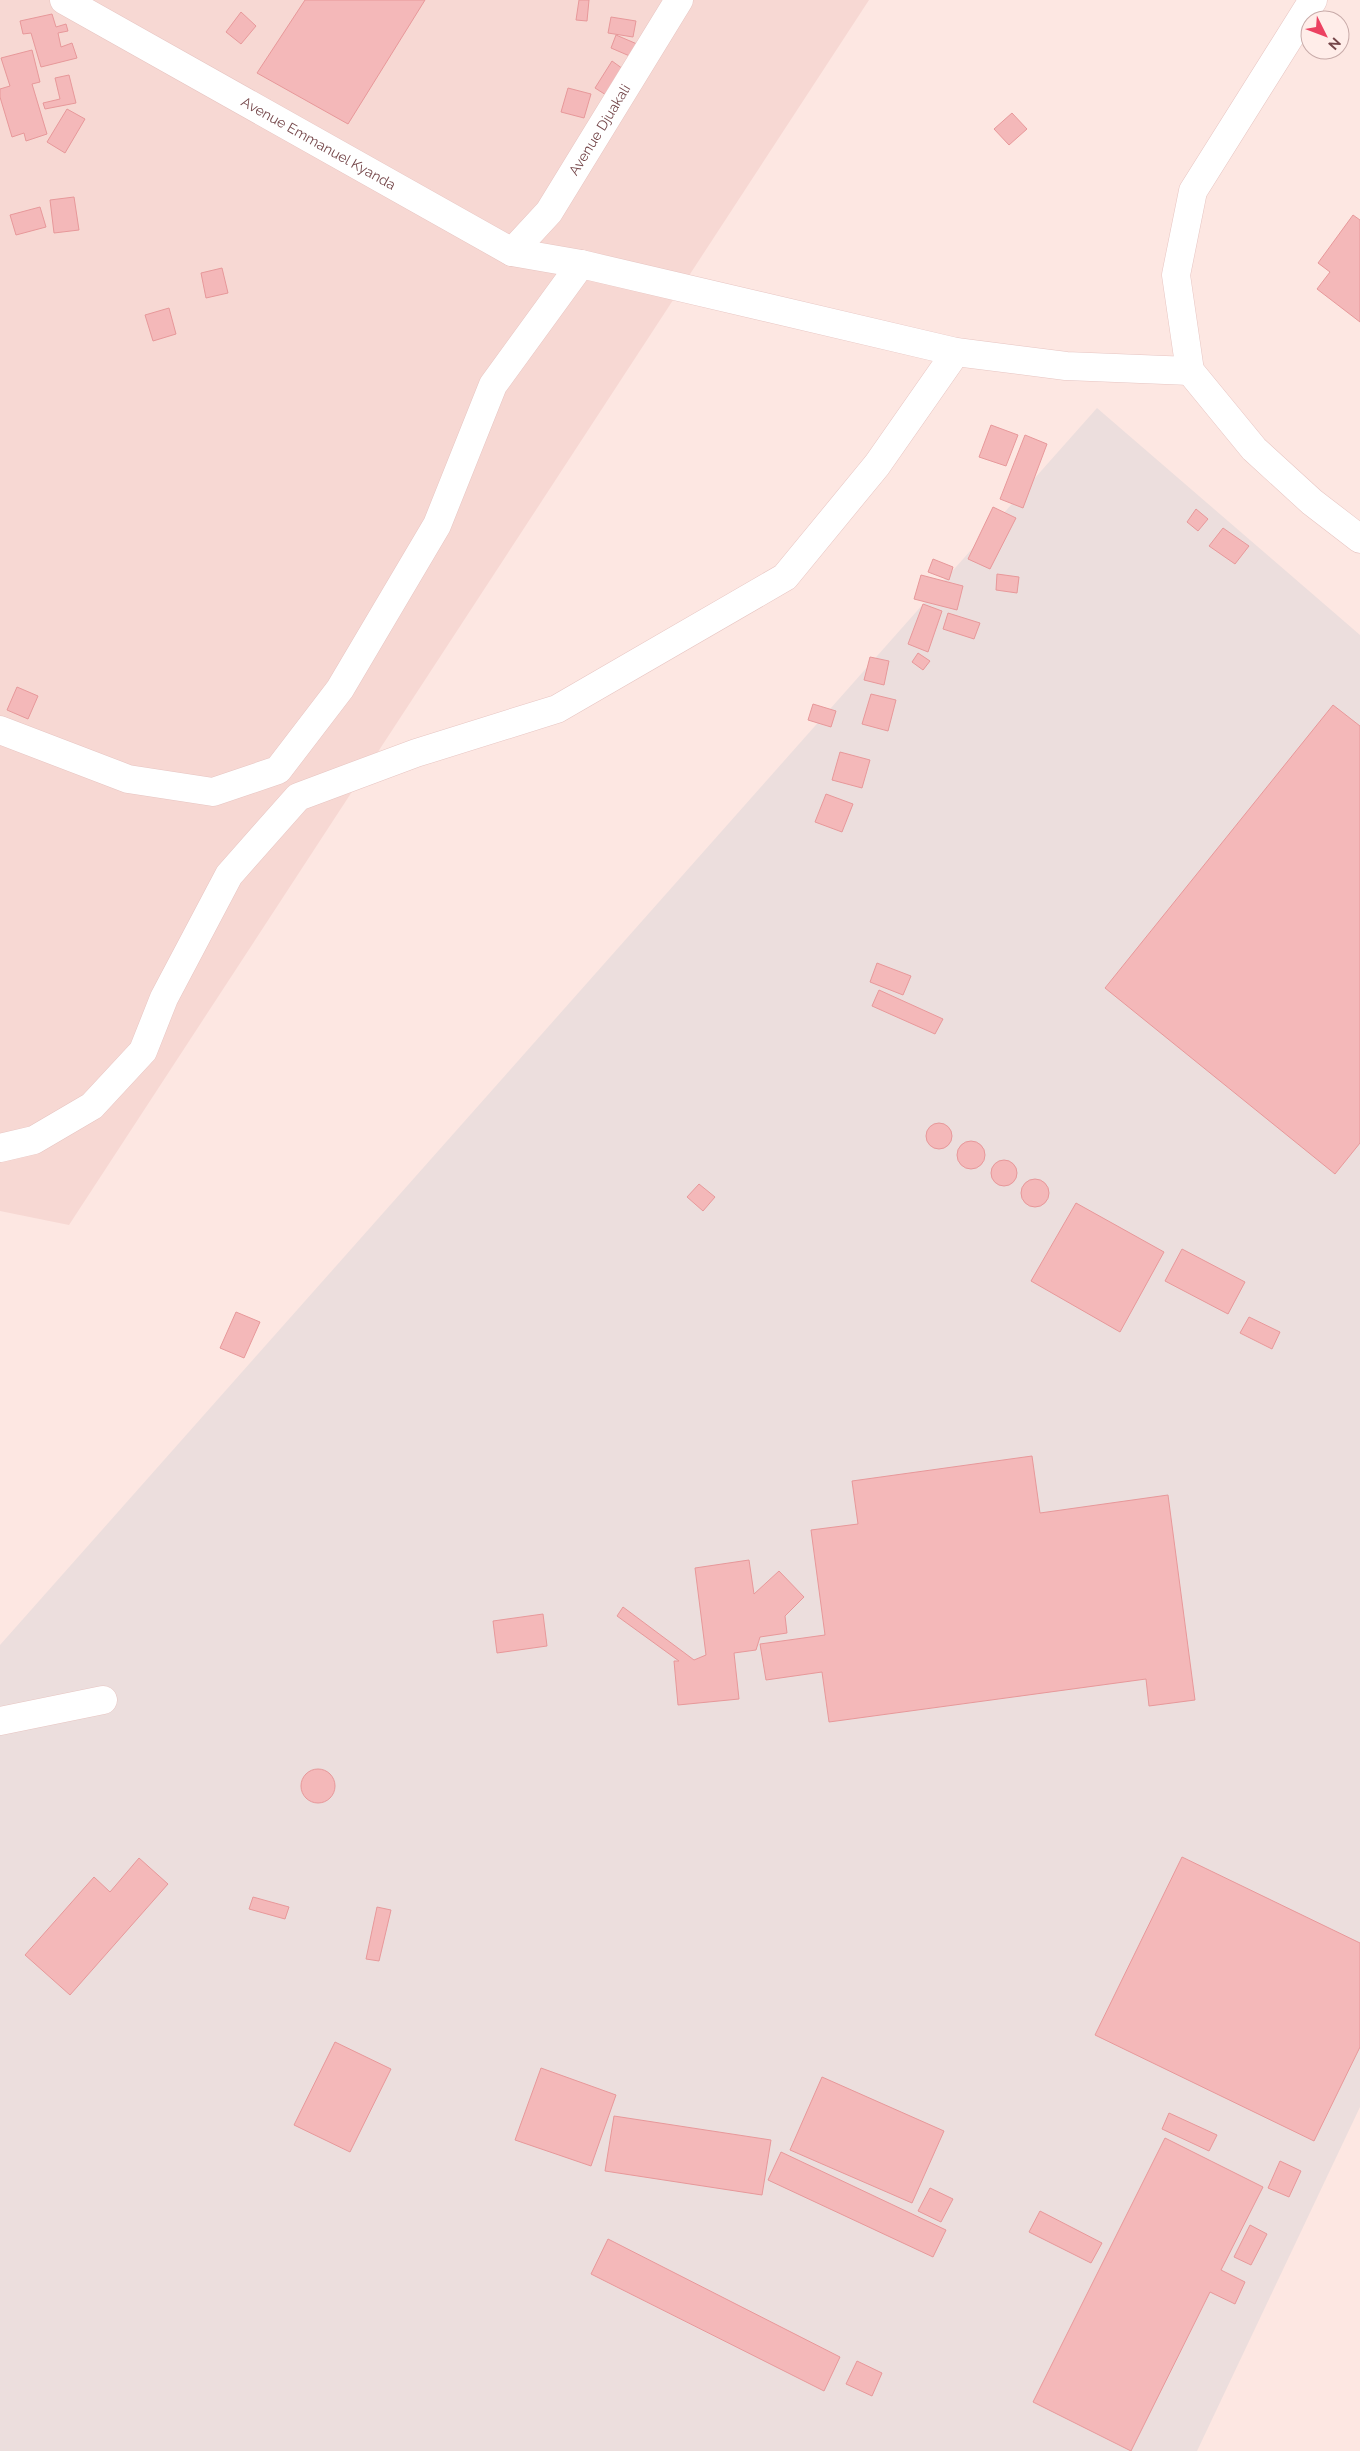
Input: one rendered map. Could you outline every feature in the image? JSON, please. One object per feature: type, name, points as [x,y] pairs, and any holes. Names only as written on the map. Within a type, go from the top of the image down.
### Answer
[{"type":"street","name":"Avenue Emmanuel Kyanda","points":[[64,0],[512,252],[581,264],[956,352],[1066,366],[1190,371]]},
{"type":"street","name":"Avenue Djuakali","points":[[512,252],[549,212],[679,0]]},
{"type":"street","points":[[1313,0],[1194,191],[1176,275],[1190,371],[1254,449],[1312,502],[1360,539]]},
{"type":"street","points":[[0,730],[128,779],[213,792],[278,770],[340,689],[437,525],[493,385],[581,264]]},
{"type":"street","points":[[0,1148],[34,1140],[92,1106],[143,1051],[164,998],[229,875],[298,797],[416,753],[557,709],[785,577],[877,465],[956,352]]},
{"type":"street","points":[[278,770],[298,797]]},
{"type":"street","points":[[0,1721],[103,1700]]},
{"type":"shaded area","points":[[0,0],[869,0],[69,1225],[0,1211]]},
{"type":"shaded area","points":[[1097,408],[1360,635],[1360,2107],[1197,2451],[0,2451],[0,1645]]},
{"type":"building","points":[[305,0],[425,0],[348,124],[257,73]]},
{"type":"building","points":[[579,0],[589,0],[587,21],[576,20]]},
{"type":"building","points":[[241,12],[256,26],[241,44],[226,32]]},
{"type":"building","points":[[52,14],[56,27],[66,24],[68,31],[58,33],[61,47],[72,43],[77,58],[41,67],[31,33],[23,34],[20,21]]},
{"type":"building","points":[[611,17],[636,21],[633,37],[608,33]]},
{"type":"building","points":[[616,35],[644,47],[639,60],[611,48]]},
{"type":"building","points":[[32,50],[40,82],[32,84],[47,134],[26,141],[24,133],[12,137],[0,97],[0,89],[10,86],[1,58]]},
{"type":"building","points":[[612,61],[630,74],[614,100],[595,88]]},
{"type":"building","points":[[69,75],[76,103],[45,109],[43,103],[60,99],[55,78]]},
{"type":"building","points":[[568,88],[591,94],[584,118],[561,112]]},
{"type":"building","points":[[67,109],[85,119],[65,153],[47,142]]},
{"type":"building","points":[[1012,113],[1027,129],[1009,145],[994,129]]},
{"type":"building","points":[[74,197],[79,230],[54,233],[50,200]]},
{"type":"building","points":[[40,207],[46,227],[16,235],[10,215]]},
{"type":"building","points":[[1353,215],[1360,220],[1360,322],[1317,289],[1330,272],[1318,263]]},
{"type":"building","points":[[222,268],[228,293],[206,298],[201,273]]},
{"type":"building","points":[[169,308],[176,334],[153,341],[145,315]]},
{"type":"building","points":[[991,425],[1018,435],[1006,466],[979,457]]},
{"type":"building","points":[[1025,435],[1047,444],[1023,508],[1000,499]]},
{"type":"building","points":[[993,507],[1016,518],[990,569],[968,559]]},
{"type":"building","points":[[1196,509],[1208,519],[1198,531],[1187,522]]},
{"type":"building","points":[[1223,528],[1249,546],[1235,564],[1209,546]]},
{"type":"building","points":[[933,559],[953,567],[949,580],[928,572]]},
{"type":"building","points":[[997,574],[1019,577],[1017,593],[996,590]]},
{"type":"building","points":[[921,575],[963,586],[957,610],[914,599]]},
{"type":"building","points":[[923,604],[942,611],[928,652],[908,644]]},
{"type":"building","points":[[948,613],[980,623],[974,639],[943,629]]},
{"type":"building","points":[[918,653],[930,661],[923,670],[912,662]]},
{"type":"building","points":[[870,657],[889,661],[884,685],[864,680]]},
{"type":"building","points":[[17,687],[38,696],[28,719],[7,710]]},
{"type":"building","points":[[871,694],[896,700],[888,731],[862,724]]},
{"type":"building","points":[[813,704],[836,711],[831,727],[808,720]]},
{"type":"building","points":[[1333,705],[1360,726],[1360,1143],[1335,1174],[1105,988]]},
{"type":"building","points":[[840,752],[870,760],[862,788],[832,780]]},
{"type":"building","points":[[826,794],[853,804],[842,832],[815,822]]},
{"type":"building","points":[[877,963],[911,976],[903,995],[870,982]]},
{"type":"building","points":[[879,990],[943,1019],[935,1034],[872,1006]]},
{"type":"building","points":[[939,1123],[948,1127],[952,1136],[948,1145],[939,1149],[930,1145],[926,1136],[930,1127]]},
{"type":"building","points":[[971,1141],[981,1145],[985,1155],[981,1165],[971,1169],[961,1165],[957,1155],[961,1145]]},
{"type":"building","points":[[1004,1160],[1013,1164],[1017,1173],[1013,1182],[1004,1186],[995,1182],[991,1173],[995,1164]]},
{"type":"building","points":[[1035,1179],[1045,1183],[1049,1193],[1045,1203],[1035,1207],[1025,1203],[1021,1193],[1025,1183]]},
{"type":"building","points":[[699,1184],[715,1197],[703,1211],[687,1197]]},
{"type":"building","points":[[1076,1203],[1164,1252],[1120,1332],[1031,1281]]},
{"type":"building","points":[[1182,1249],[1245,1282],[1228,1314],[1165,1281]]},
{"type":"building","points":[[236,1312],[260,1322],[244,1358],[220,1348]]},
{"type":"building","points":[[1249,1317],[1280,1332],[1272,1349],[1240,1333]]},
{"type":"building","points":[[1032,1456],[1040,1513],[1168,1495],[1195,1700],[1149,1706],[1146,1679],[829,1722],[822,1672],[766,1680],[760,1644],[825,1635],[811,1530],[858,1524],[852,1481]]},
{"type":"building","points":[[749,1560],[754,1594],[779,1571],[804,1597],[785,1616],[787,1633],[760,1637],[756,1650],[734,1653],[739,1699],[678,1705],[674,1661],[679,1661],[617,1616],[623,1607],[694,1660],[706,1655],[695,1568]]},
{"type":"building","points":[[543,1614],[547,1646],[497,1653],[493,1621]]},
{"type":"building","points":[[318,1769],[330,1774],[335,1786],[330,1798],[318,1803],[306,1798],[301,1786],[306,1774]]},
{"type":"building","points":[[1182,1857],[1360,1943],[1360,2047],[1314,2141],[1095,2035]]},
{"type":"building","points":[[139,1858],[168,1884],[70,1995],[25,1955],[94,1877],[110,1892]]},
{"type":"building","points":[[253,1897],[289,1907],[285,1919],[249,1909]]},
{"type":"building","points":[[377,1907],[391,1910],[379,1961],[366,1959]]},
{"type":"building","points":[[335,2042],[391,2069],[350,2152],[294,2125]]},
{"type":"building","points":[[541,2068],[616,2095],[591,2166],[515,2140]]},
{"type":"building","points":[[822,2077],[944,2131],[912,2203],[790,2150]]},
{"type":"building","points":[[1169,2113],[1217,2135],[1209,2151],[1162,2129]]},
{"type":"building","points":[[614,2116],[771,2140],[762,2195],[605,2171]]},
{"type":"building","points":[[1165,2138],[1263,2187],[1221,2270],[1245,2282],[1235,2304],[1210,2292],[1131,2451],[1033,2402]]},
{"type":"building","points":[[781,2152],[946,2230],[933,2257],[768,2180]]},
{"type":"building","points":[[1280,2161],[1301,2171],[1289,2197],[1268,2188]]},
{"type":"building","points":[[930,2188],[953,2199],[941,2222],[918,2211]]},
{"type":"building","points":[[1040,2211],[1102,2243],[1091,2263],[1029,2232]]},
{"type":"building","points":[[1250,2225],[1267,2234],[1251,2265],[1234,2257]]},
{"type":"building","points":[[608,2239],[840,2357],[824,2391],[591,2274]]},
{"type":"building","points":[[857,2361],[882,2373],[872,2396],[846,2384]]}]
